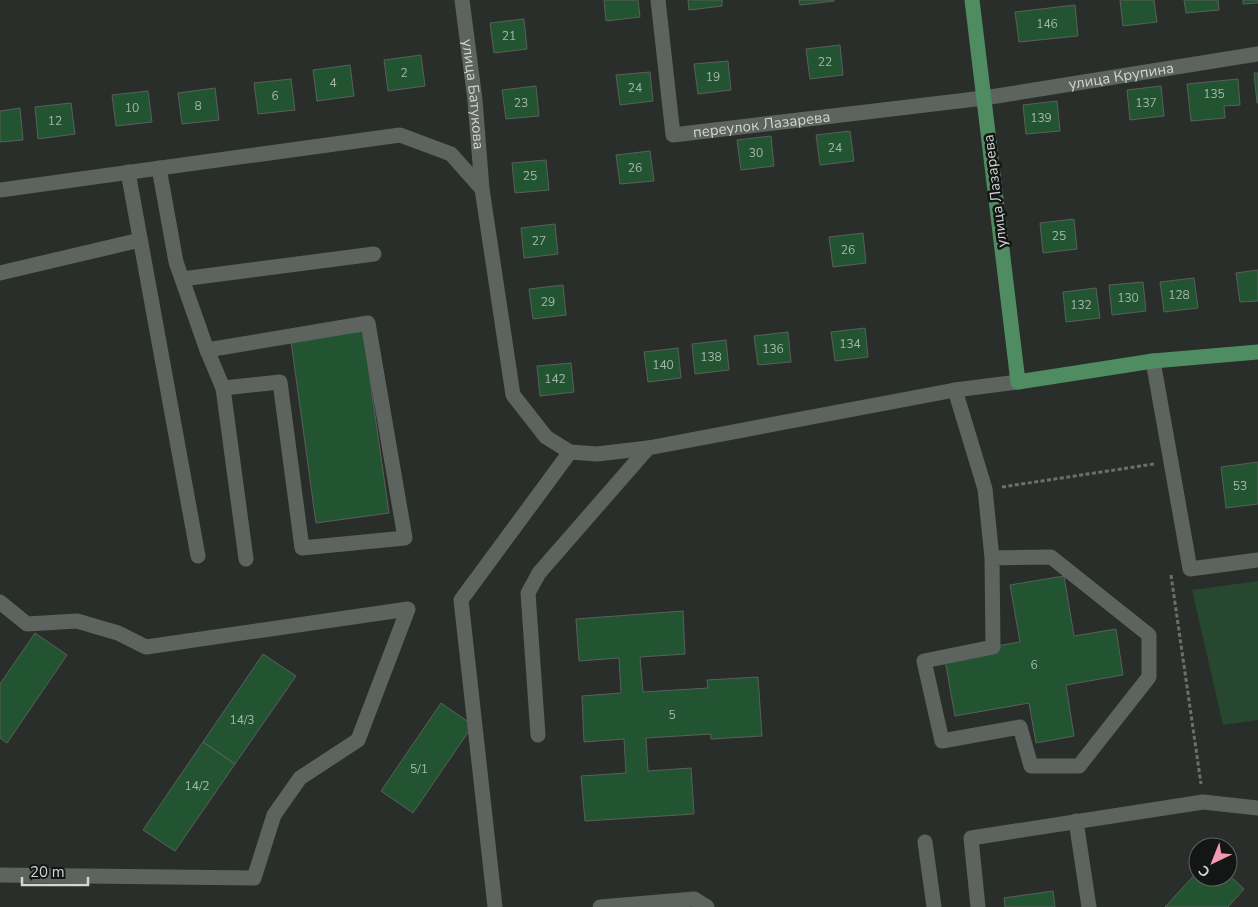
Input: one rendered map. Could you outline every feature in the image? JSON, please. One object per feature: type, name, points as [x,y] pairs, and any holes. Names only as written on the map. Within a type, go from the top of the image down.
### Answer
[{"type":"main road","name":"улица Лазарева","points":[[972,0],[1018,382]]},
{"type":"main road","points":[[1018,382],[1153,361],[1258,352]]},
{"type":"street","name":"улица Батукова","points":[[462,0],[475,100],[482,189],[513,395],[546,437],[570,452]]},
{"type":"street","name":"переулок Лазарева","points":[[658,0],[673,135],[984,98]]},
{"type":"street","name":"улица Крупина","points":[[984,98],[1258,54]]},
{"type":"street","points":[[0,190],[400,135],[451,154],[482,189]]},
{"type":"street","points":[[160,168],[176,262],[207,350],[223,388],[246,559]]},
{"type":"street","points":[[128,172],[198,556]]},
{"type":"street","points":[[0,273],[140,240]]},
{"type":"street","points":[[182,279],[374,254]]},
{"type":"street","points":[[207,350],[368,323],[405,538],[302,548],[280,382],[223,388]]},
{"type":"street","points":[[1153,361],[1190,569],[1258,560]]},
{"type":"street","points":[[495,907],[461,600],[570,452],[597,454],[648,448],[955,390],[1018,382]]},
{"type":"street","points":[[955,390],[985,489],[992,558],[994,646],[924,661],[942,741],[1020,727],[1031,766],[1078,766],[1149,677],[1149,635],[1051,557],[992,558]]},
{"type":"street","points":[[538,735],[528,593],[540,573],[648,448]]},
{"type":"street","points":[[0,602],[27,624],[77,621],[118,632],[146,647],[408,609],[358,740],[300,778],[274,816],[254,878],[0,874]]},
{"type":"street","points":[[978,907],[971,838],[1203,802],[1258,808]]},
{"type":"street","points":[[1076,821],[1089,907]]},
{"type":"street","points":[[925,842],[934,907]]},
{"type":"street","points":[[600,907],[694,898],[707,907]]},
{"type":"path","points":[[985,489],[1156,464],[1157,472]]},
{"type":"path","points":[[1170,571],[1203,802]]},
{"type":"green space","points":[[1258,581],[1258,720],[1223,725],[1192,590]]},
{"type":"building","points":[[604,0],[638,0],[640,17],[606,21]]},
{"type":"building","points":[[688,0],[722,0],[722,6],[689,10]]},
{"type":"building","points":[[799,0],[834,0],[834,1],[800,5]]},
{"type":"building","points":[[1120,0],[1154,0],[1157,22],[1123,26]]},
{"type":"building","points":[[1184,0],[1218,0],[1219,10],[1186,13]]},
{"type":"building","points":[[1243,0],[1258,0],[1258,3],[1243,4]]},
{"type":"building","points":[[1075,5],[1078,36],[1019,42],[1015,12]]},
{"type":"building","points":[[524,19],[527,49],[494,53],[490,23]]},
{"type":"building","points":[[840,45],[843,75],[810,79],[806,49]]},
{"type":"building","points":[[421,55],[425,86],[388,91],[384,60]]},
{"type":"building","points":[[728,61],[731,90],[698,94],[694,64]]},
{"type":"building","points":[[350,65],[354,96],[317,101],[313,70]]},
{"type":"building","points":[[650,72],[653,101],[620,105],[616,75]]},
{"type":"building","points":[[1254,73],[1258,73],[1258,103],[1257,103]]},
{"type":"building","points":[[291,79],[295,110],[258,114],[254,83]]},
{"type":"building","points":[[1238,79],[1240,105],[1224,106],[1225,118],[1191,121],[1187,84]]},
{"type":"building","points":[[536,86],[539,116],[506,119],[502,90]]},
{"type":"building","points":[[1161,86],[1164,116],[1130,120],[1127,90]]},
{"type":"building","points":[[215,88],[219,120],[182,124],[178,93]]},
{"type":"building","points":[[148,91],[152,122],[116,126],[112,95]]},
{"type":"building","points":[[1057,101],[1060,131],[1026,134],[1023,105]]},
{"type":"building","points":[[71,103],[75,134],[38,139],[35,107]]},
{"type":"building","points":[[20,108],[23,140],[0,142],[0,111]]},
{"type":"building","points":[[850,131],[854,161],[820,165],[816,135]]},
{"type":"building","points":[[771,136],[774,166],[741,170],[737,140]]},
{"type":"building","points":[[650,151],[654,181],[620,184],[616,155]]},
{"type":"building","points":[[546,160],[549,190],[515,193],[512,163]]},
{"type":"building","points":[[1074,219],[1077,249],[1043,253],[1040,223]]},
{"type":"building","points":[[555,224],[558,254],[524,258],[521,228]]},
{"type":"building","points":[[863,233],[866,263],[833,267],[829,237]]},
{"type":"building","points":[[1258,270],[1258,301],[1240,302],[1236,273]]},
{"type":"building","points":[[1194,278],[1198,308],[1164,312],[1160,282]]},
{"type":"building","points":[[1143,282],[1146,311],[1112,315],[1109,285]]},
{"type":"building","points":[[563,285],[566,315],[533,319],[529,289]]},
{"type":"building","points":[[1096,288],[1100,318],[1066,322],[1063,292]]},
{"type":"building","points":[[865,328],[868,357],[835,361],[831,332]]},
{"type":"building","points":[[363,331],[389,513],[316,523],[291,341]]},
{"type":"building","points":[[788,332],[791,362],[758,365],[754,336]]},
{"type":"building","points":[[726,340],[729,370],[695,374],[692,344]]},
{"type":"building","points":[[678,348],[681,378],[648,382],[644,352]]},
{"type":"building","points":[[571,363],[574,392],[540,396],[537,366]]},
{"type":"building","points":[[1258,462],[1258,504],[1226,508],[1221,467]]},
{"type":"building","points":[[1064,576],[1074,636],[1116,629],[1123,675],[1066,685],[1074,736],[1036,743],[1029,703],[955,716],[944,655],[1020,642],[1010,585]]},
{"type":"building","points":[[683,611],[685,654],[640,657],[643,692],[708,688],[707,680],[758,677],[762,736],[711,739],[711,734],[646,738],[648,771],[691,768],[694,814],[585,821],[581,776],[626,773],[624,739],[584,742],[582,696],[621,693],[619,658],[579,661],[576,619]]},
{"type":"building","points":[[35,633],[67,655],[7,743],[0,738],[0,684]]},
{"type":"building","points":[[263,654],[296,676],[235,764],[203,742]]},
{"type":"building","points":[[441,703],[473,725],[413,813],[381,791]]},
{"type":"building","points":[[203,742],[235,764],[175,851],[143,830]]},
{"type":"building","points":[[1188,882],[1188,887],[1238,887],[1238,883],[1244,889],[1228,907],[1165,907]]},
{"type":"building","points":[[1053,891],[1055,907],[1005,907],[1004,898]]}]
